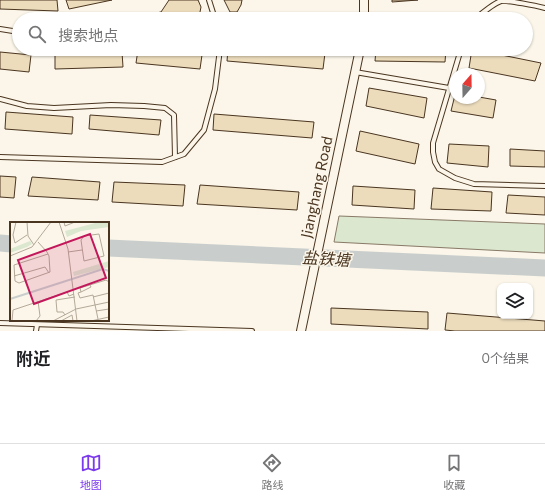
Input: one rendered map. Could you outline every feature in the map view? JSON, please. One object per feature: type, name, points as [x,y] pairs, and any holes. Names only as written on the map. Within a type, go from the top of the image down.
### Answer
[{"type":"street","points":[[364,0],[364,12]]},
{"type":"street","name":"Jianghang Road","points":[[301,331],[359,56]]},
{"type":"lane","points":[[209,0],[213,12]]},
{"type":"lane","points":[[483,12],[501,0],[545,8]]},
{"type":"lane","points":[[0,30],[12,31]]},
{"type":"lane","points":[[0,157],[162,162],[184,154],[204,130],[215,89],[219,56]]},
{"type":"lane","points":[[455,68],[459,56]]},
{"type":"lane","points":[[356,72],[449,88],[433,143],[435,162],[439,169],[455,178],[474,184],[545,186]]},
{"type":"lane","points":[[0,99],[27,106],[54,108],[111,104],[164,108],[174,115],[175,157]]},
{"type":"lane","points":[[0,323],[252,331]]},
{"type":"lane","points":[[36,331],[38,325]]},
{"type":"green space","points":[[339,216],[545,224],[545,253],[334,242]]},
{"type":"building","points":[[0,0],[57,0],[58,11],[0,9]]},
{"type":"building","points":[[66,0],[112,0],[69,9]]},
{"type":"building","points":[[169,0],[198,0],[201,7],[200,12],[161,12]]},
{"type":"building","points":[[224,0],[242,0],[237,12],[230,12]]},
{"type":"building","points":[[392,0],[418,0],[392,2]]},
{"type":"building","points":[[0,52],[12,53],[12,56],[31,56],[29,72],[0,69]]},
{"type":"building","points":[[55,56],[122,56],[123,67],[55,69]]},
{"type":"building","points":[[137,56],[202,56],[200,69],[136,63]]},
{"type":"building","points":[[227,56],[325,56],[323,69],[227,61]]},
{"type":"building","points":[[375,56],[445,56],[445,62],[375,61]]},
{"type":"building","points":[[471,56],[506,56],[541,63],[535,81],[485,71],[485,68],[469,68]]},
{"type":"building","points":[[369,88],[427,98],[424,118],[366,106]]},
{"type":"building","points":[[485,98],[496,100],[493,118],[451,111],[453,104],[485,104]]},
{"type":"building","points":[[6,112],[73,117],[72,134],[5,129]]},
{"type":"building","points":[[214,114],[314,122],[312,138],[213,130]]},
{"type":"building","points":[[90,115],[161,120],[159,135],[89,129]]},
{"type":"building","points":[[360,131],[419,144],[415,164],[356,151]]},
{"type":"building","points":[[449,144],[489,146],[488,167],[447,163]]},
{"type":"building","points":[[510,149],[545,151],[545,167],[510,166]]},
{"type":"building","points":[[0,176],[16,177],[14,198],[0,197]]},
{"type":"building","points":[[32,177],[100,182],[98,200],[28,196]]},
{"type":"building","points":[[114,182],[185,185],[183,206],[112,202]]},
{"type":"building","points":[[200,185],[299,192],[297,210],[197,204]]},
{"type":"building","points":[[353,186],[415,190],[414,209],[352,205]]},
{"type":"building","points":[[433,188],[492,192],[491,211],[431,209]]},
{"type":"building","points":[[508,195],[545,197],[545,215],[506,213]]},
{"type":"building","points":[[331,308],[428,312],[428,329],[331,324]]},
{"type":"building","points":[[447,313],[497,317],[497,319],[545,321],[545,331],[445,330]]},
{"type":"waterway","name":"盐铁塘","points":[[0,243],[10,244]]},
{"type":"waterway","name":"盐铁塘","points":[[109,248],[545,268]]}]
